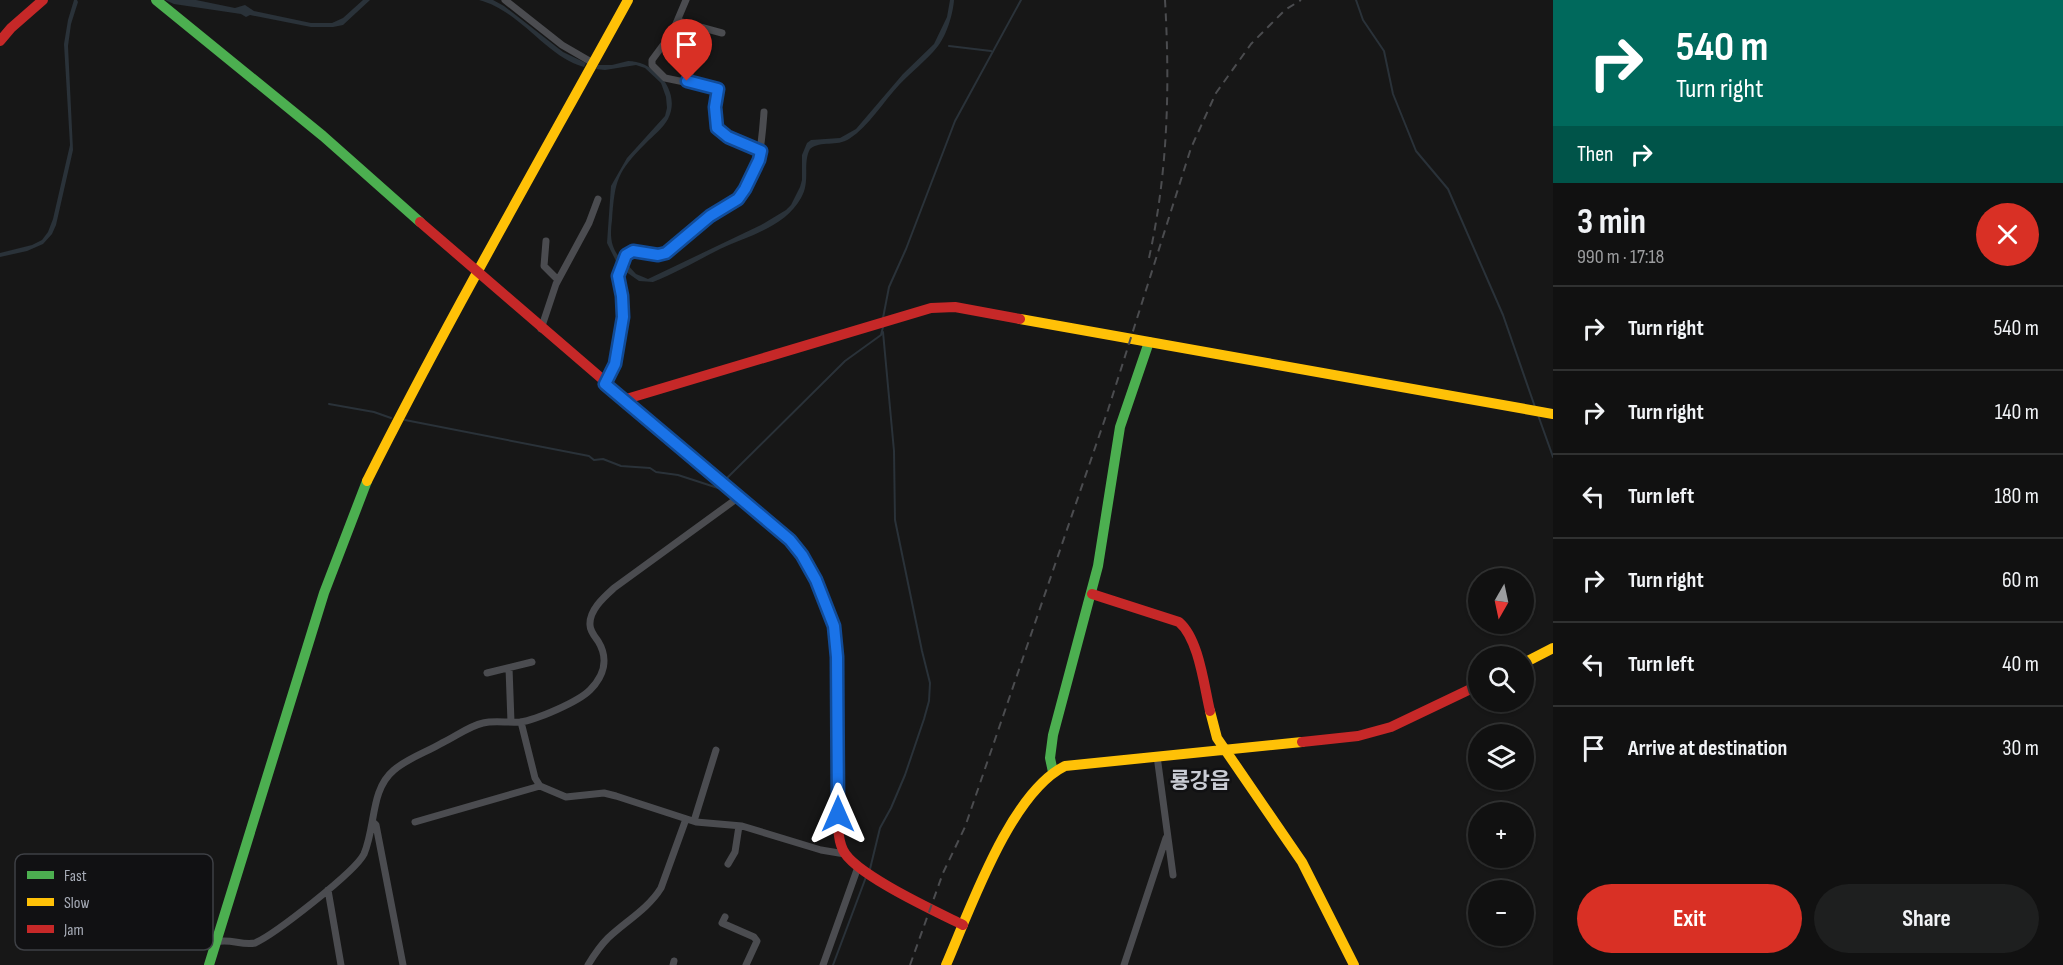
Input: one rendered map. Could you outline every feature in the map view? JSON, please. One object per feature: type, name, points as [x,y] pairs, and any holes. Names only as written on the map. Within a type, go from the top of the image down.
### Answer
[{"type":"main road","points":[[0,41],[11,28],[43,0]]},
{"type":"main road","points":[[156,0],[323,136],[541,329],[790,540],[802,555],[816,580],[834,626],[837,657],[839,835],[842,849],[865,871],[902,894],[963,925]]},
{"type":"main road","points":[[209,965],[333,564],[369,478],[477,273],[628,0]]},
{"type":"main road","points":[[623,399],[931,308],[955,308],[1553,414]]},
{"type":"main road","points":[[1053,772],[1050,758],[1053,735],[1092,594],[1104,534],[1120,427],[1149,342]]},
{"type":"main road","points":[[1092,594],[1179,622],[1185,627],[1191,638],[1217,738],[1302,862],[1354,965]]},
{"type":"main road","points":[[1534,658],[1553,648]]},
{"type":"main road","points":[[946,965],[993,855],[1009,827],[1043,781],[1053,772],[1065,766],[1358,736],[1379,731],[1468,690]]},
{"type":"street","points":[[505,0],[591,67]]},
{"type":"street","points":[[686,0],[678,21],[651,62],[665,78],[718,89],[715,117],[720,132],[761,151]]},
{"type":"street","points":[[678,21],[722,33]]},
{"type":"street","points":[[687,81],[695,61],[701,28]]},
{"type":"street","points":[[605,384],[615,364],[623,317],[618,276],[623,260],[633,251],[658,255],[666,253],[704,220],[738,199],[759,160],[764,112]]},
{"type":"street","points":[[541,329],[558,280],[589,223],[598,199]]},
{"type":"street","points":[[546,240],[544,266],[558,280]]},
{"type":"street","points":[[216,942],[228,940],[246,944],[255,943],[328,890],[360,859],[374,823],[376,800],[380,789],[396,768],[480,724],[521,722],[544,715],[577,699],[591,689],[605,659],[604,652],[590,629],[595,609],[614,588],[739,497]]},
{"type":"street","points":[[487,673],[532,662]]},
{"type":"street","points":[[509,668],[510,722]]},
{"type":"street","points":[[521,722],[535,778],[540,786],[566,797],[604,793],[690,820],[740,826],[821,850],[845,854]]},
{"type":"street","points":[[588,965],[598,948],[655,897],[661,888],[716,750]]},
{"type":"street","points":[[1156,756],[1173,875]]},
{"type":"street","points":[[415,822],[540,786]]},
{"type":"street","points":[[374,823],[388,880],[403,965]]},
{"type":"street","points":[[728,864],[735,852],[740,826]]},
{"type":"street","points":[[1124,965],[1166,838]]},
{"type":"street","points":[[823,965],[865,871]]},
{"type":"street","points":[[328,890],[333,906],[341,965]]},
{"type":"street","points":[[725,917],[722,923],[758,941],[746,965]]},
{"type":"shaded area","points":[[74,0],[78,2],[71,24],[68,46],[73,150],[56,225],[43,244],[27,251],[0,257],[0,253],[32,245],[42,240],[53,219],[70,145],[64,44]]},
{"type":"shaded area","points":[[165,0],[196,0],[235,8],[245,5],[254,11],[311,23],[332,23],[343,18],[363,0],[370,0],[343,25],[311,27],[174,4]]},
{"type":"shaded area","points":[[479,0],[493,0],[504,6],[563,52],[586,63],[584,67],[557,54],[508,14]]},
{"type":"shaded area","points":[[950,0],[954,0],[952,12],[941,42],[899,85],[869,121],[849,139],[839,143],[814,146],[810,149],[804,192],[786,216],[765,230],[653,282],[639,281],[622,269],[625,262],[636,274],[648,279],[761,225],[786,210],[800,187],[802,155],[807,143],[811,140],[840,138],[856,129],[903,74],[934,44],[947,17]]},
{"type":"shaded area","points":[[628,61],[638,62],[656,72],[669,89],[671,109],[664,125],[636,153],[619,177],[614,195],[611,231],[613,245],[621,259],[618,265],[607,243],[611,186],[627,158],[665,116],[667,108],[661,83],[645,68],[636,65],[605,70],[596,69],[598,65],[612,65]]},
{"type":"waterway","points":[[883,318],[889,287],[955,121],[1021,0]]},
{"type":"waterway","points":[[1356,0],[1363,20],[1384,51],[1393,94],[1416,151],[1448,189],[1503,315],[1535,407]]},
{"type":"waterway","points":[[949,46],[991,51]]},
{"type":"waterway","points":[[725,480],[845,361],[881,335],[883,327]]},
{"type":"waterway","points":[[870,869],[880,828],[905,775],[924,719],[929,701],[930,683],[895,520],[894,451],[883,332]]},
{"type":"waterway","points":[[329,404],[374,412],[391,418]]},
{"type":"waterway","points":[[1538,415],[1553,457]]},
{"type":"waterway","points":[[405,420],[589,456],[594,460],[603,459],[621,466],[650,468],[656,472],[678,475],[718,488],[721,485]]},
{"type":"waterway","points":[[833,965],[866,877]]},
{"type":"railway","points":[[1149,258],[1164,162],[1167,97],[1165,0]]},
{"type":"railway","points":[[910,965],[943,873],[965,827],[1108,410],[1191,148],[1216,93],[1251,44],[1285,10],[1301,0]]},
{"type":"traffic: fast","points":[[156,0],[323,136],[420,222]]},
{"type":"traffic: fast","points":[[1053,772],[1050,758],[1053,735],[1098,566],[1120,427],[1149,342]]},
{"type":"traffic: fast","points":[[209,965],[324,593],[367,481]]},
{"type":"traffic: slow","points":[[367,481],[462,299],[628,0]]},
{"type":"traffic: slow","points":[[1020,319],[1553,414]]},
{"type":"traffic: slow","points":[[651,421],[790,540],[816,580],[834,626],[837,657],[839,791]]},
{"type":"traffic: slow","points":[[1534,658],[1553,648]]},
{"type":"traffic: slow","points":[[1210,711],[1217,738],[1302,862],[1354,965]]},
{"type":"traffic: slow","points":[[946,965],[980,885],[1010,826],[1045,780],[1065,766],[1302,742]]},
{"type":"traffic: jam","points":[[0,41],[11,28],[43,0]]},
{"type":"traffic: jam","points":[[420,222],[651,421]]},
{"type":"traffic: jam","points":[[623,400],[931,308],[955,307],[1020,319]]},
{"type":"traffic: jam","points":[[1092,594],[1179,622],[1186,630],[1196,651],[1210,711]]},
{"type":"traffic: jam","points":[[1302,742],[1358,736],[1391,727],[1468,690]]},
{"type":"traffic: jam","points":[[839,791],[839,836],[843,850],[850,860],[897,892],[963,925]]},
{"type":"district","name":"룡강읍","points":[[1200,780]]},
{"type":"route","points":[[687,81],[718,89],[715,107],[717,128],[728,137],[761,151],[759,160],[741,195],[699,224],[670,251],[662,255],[633,251],[626,255],[618,276],[623,317],[615,364],[605,384],[790,540],[802,555],[816,580],[834,626],[837,657],[838,814]]}]
